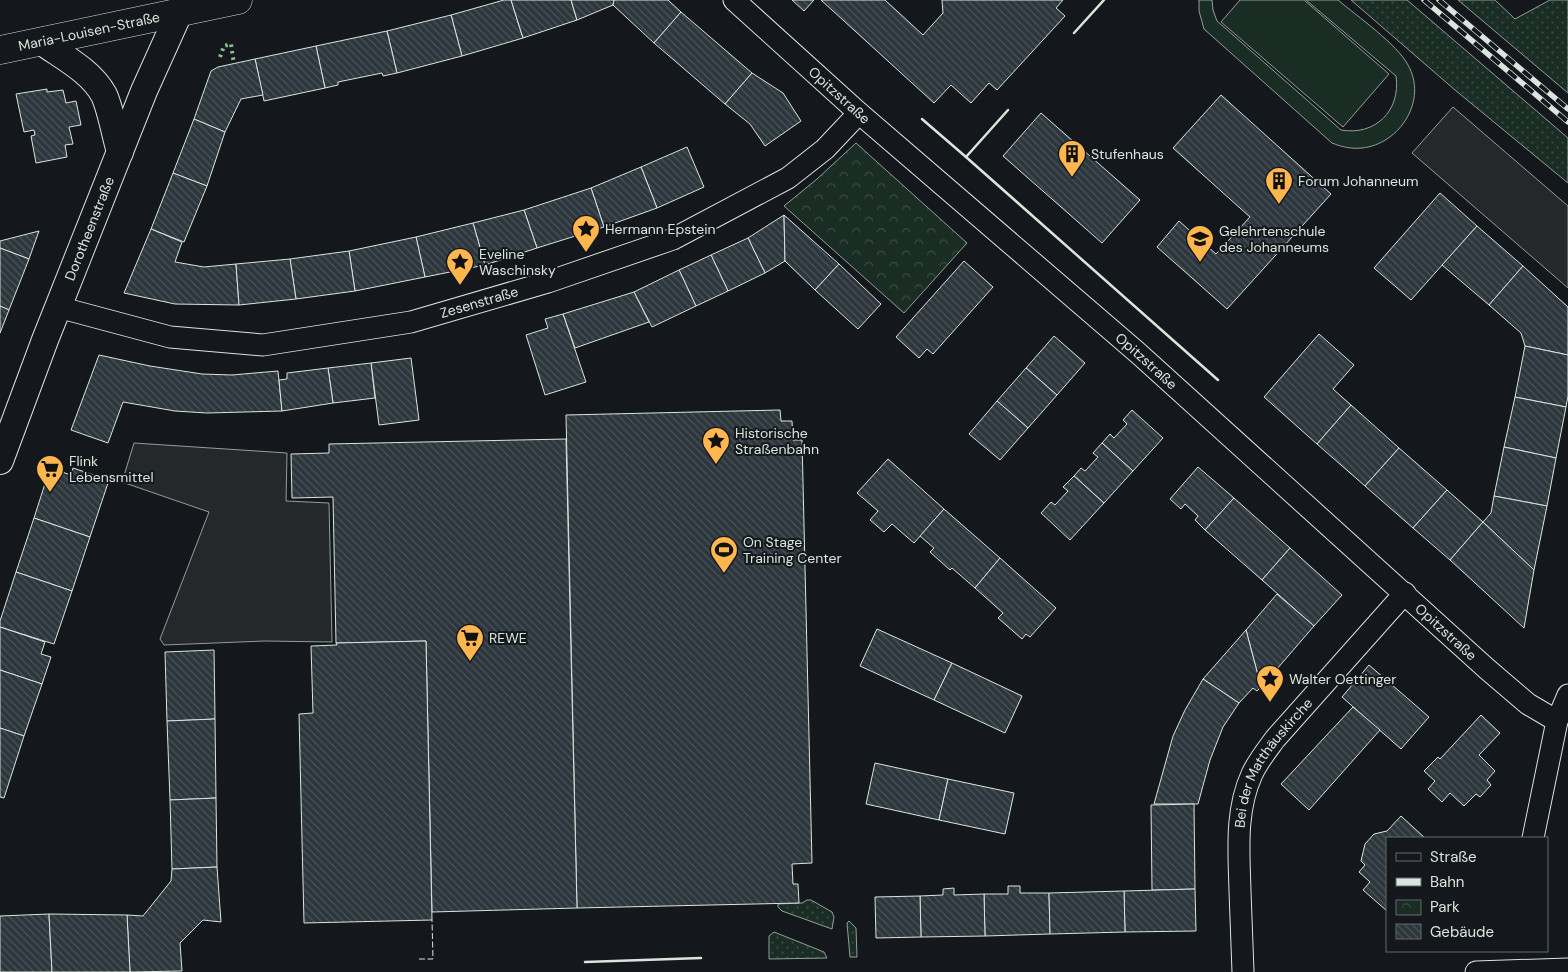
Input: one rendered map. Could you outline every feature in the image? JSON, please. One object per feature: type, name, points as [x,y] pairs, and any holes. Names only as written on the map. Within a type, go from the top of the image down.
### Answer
[{"type":"main road","name":"Maria-Louisen-Straße","points":[[0,50],[42,42],[182,6],[238,0]]},
{"type":"street","name":"Opitzstraße","points":[[734,0],[859,113],[1138,353],[1528,704],[1557,721]]},
{"type":"street","name":"Dorotheenstraße","points":[[0,461],[144,90],[182,6]]},
{"type":"street","points":[[42,42],[88,74],[98,85],[105,97],[120,152]]},
{"type":"street","name":"Zesenstraße","points":[[58,308],[170,337],[263,345],[411,322],[548,282],[673,239],[788,178],[825,149],[859,113]]},
{"type":"street","name":"Bei der Matthäuskirche","points":[[1243,972],[1239,849],[1240,822],[1244,797],[1252,775],[1275,739],[1405,593]]},
{"type":"street","points":[[1533,837],[1557,721],[1568,695]]},
{"type":"street","points":[[1476,972],[1506,964],[1568,969]]},
{"type":"green space","points":[[1199,0],[1212,0],[1217,21],[1341,130],[1353,131],[1375,125],[1390,110],[1396,89],[1396,76],[1306,0],[1338,0],[1395,48],[1408,65],[1413,78],[1415,92],[1407,118],[1399,129],[1376,145],[1354,148],[1332,143],[1204,29],[1199,11]]},
{"type":"green space","points":[[1240,0],[1304,0],[1389,74],[1343,127],[1221,22]]},
{"type":"green space","points":[[1351,0],[1407,0],[1568,138],[1568,183],[1455,90]]},
{"type":"green space","points":[[1458,0],[1495,0],[1515,19],[1550,0],[1568,0],[1568,93]]},
{"type":"green space","points":[[856,143],[967,243],[904,313],[784,206]]},
{"type":"green space","points":[[811,900],[832,912],[834,917],[832,929],[782,911],[778,907],[778,904],[802,903]]},
{"type":"green space","points":[[849,921],[856,928],[857,957],[850,957],[847,923]]},
{"type":"green space","points":[[774,932],[824,952],[827,958],[769,959],[769,936]]},
{"type":"shaded area","points":[[1453,107],[1568,206],[1568,288],[1412,153]]},
{"type":"shaded area","points":[[134,443],[287,453],[286,501],[329,503],[332,642],[265,641],[164,645],[160,639],[209,512],[122,482]]},
{"type":"building","points":[[504,0],[511,0],[523,38],[462,56],[451,15]]},
{"type":"building","points":[[511,0],[571,0],[577,20],[523,38]]},
{"type":"building","points":[[571,0],[614,0],[613,5],[577,20]]},
{"type":"building","points":[[614,0],[668,0],[681,12],[654,43],[613,5]]},
{"type":"building","points":[[792,0],[814,0],[804,11]]},
{"type":"building","points":[[821,0],[885,0],[923,35],[943,13],[942,0],[1063,0],[1056,8],[1065,16],[997,90],[989,83],[971,103],[951,85],[934,103]]},
{"type":"building","points":[[681,12],[752,73],[725,104],[654,43]]},
{"type":"building","points":[[451,15],[462,56],[397,73],[387,31]]},
{"type":"building","points":[[387,31],[397,73],[383,76],[382,73],[338,82],[338,85],[325,88],[316,46]]},
{"type":"building","points":[[316,46],[325,88],[264,101],[255,59]]},
{"type":"building","points":[[255,59],[263,95],[241,99],[225,132],[194,119],[211,71],[218,67]]},
{"type":"building","points":[[752,73],[783,93],[801,121],[765,146],[750,124],[725,104]]},
{"type":"building","points":[[47,89],[47,92],[63,90],[66,103],[76,101],[81,125],[69,127],[73,144],[65,145],[67,157],[36,163],[31,136],[35,135],[34,130],[24,132],[16,94]]},
{"type":"building","name":"Forum Johanneum","points":[[1221,95],[1331,194],[1227,309],[1157,247],[1179,221],[1216,254],[1250,217],[1173,148]]},
{"type":"building","name":"Stufenhaus","points":[[1041,113],[1140,200],[1102,243],[1003,156]]},
{"type":"building","points":[[194,119],[225,132],[207,186],[173,173]]},
{"type":"building","points":[[687,147],[704,187],[657,208],[641,167]]},
{"type":"building","points":[[641,167],[657,208],[604,227],[591,188]]},
{"type":"building","points":[[173,173],[207,186],[184,242],[151,229]]},
{"type":"building","points":[[591,188],[604,227],[537,248],[524,210]]},
{"type":"building","points":[[1440,193],[1477,226],[1411,300],[1374,268]]},
{"type":"building","points":[[524,210],[537,248],[485,265],[473,223]]},
{"type":"building","points":[[784,215],[785,261],[765,273],[748,238]]},
{"type":"building","points":[[784,215],[839,264],[815,290],[785,261]]},
{"type":"building","points":[[473,223],[485,265],[425,277],[416,237]]},
{"type":"building","points":[[1477,226],[1523,266],[1489,305],[1442,265]]},
{"type":"building","points":[[151,229],[182,242],[175,262],[204,267],[236,264],[239,305],[175,304],[124,293]]},
{"type":"building","points":[[39,231],[29,259],[0,248],[0,241]]},
{"type":"building","points":[[416,237],[425,277],[355,291],[349,251]]},
{"type":"building","points":[[748,238],[765,273],[728,291],[711,255]]},
{"type":"building","points":[[0,248],[29,259],[9,310],[0,306]]},
{"type":"building","points":[[349,251],[355,291],[296,299],[290,259]]},
{"type":"building","points":[[711,255],[728,291],[696,306],[679,270]]},
{"type":"building","points":[[290,259],[296,299],[239,305],[236,264]]},
{"type":"building","points":[[964,261],[993,287],[933,354],[927,349],[919,358],[896,337]]},
{"type":"building","points":[[839,264],[881,304],[858,329],[815,290]]},
{"type":"building","points":[[1523,266],[1568,307],[1568,355],[1525,346],[1521,333],[1489,305]]},
{"type":"building","points":[[679,270],[696,306],[652,327],[634,292]]},
{"type":"building","points":[[634,292],[649,322],[575,348],[563,314]]},
{"type":"building","points":[[0,306],[9,310],[0,333]]},
{"type":"building","points":[[563,314],[586,382],[545,395],[526,335],[548,328],[545,319]]},
{"type":"building","points":[[1319,334],[1354,365],[1333,389],[1351,405],[1317,444],[1264,397]]},
{"type":"building","points":[[1054,336],[1085,363],[1057,395],[1026,368]]},
{"type":"building","points":[[1525,346],[1568,355],[1568,396],[1566,407],[1515,397]]},
{"type":"building","points":[[99,355],[150,366],[202,374],[232,375],[278,371],[282,411],[207,413],[175,411],[123,402],[108,443],[71,430]]},
{"type":"building","points":[[411,358],[419,420],[379,425],[371,363]]},
{"type":"building","points":[[371,363],[375,398],[333,403],[328,368]]},
{"type":"building","points":[[328,368],[333,403],[282,411],[279,380],[287,379],[287,373]]},
{"type":"building","points":[[1026,368],[1057,395],[1028,428],[997,401]]},
{"type":"building","points":[[1515,397],[1566,407],[1556,458],[1504,447]]},
{"type":"building","points":[[997,401],[1028,428],[1000,460],[969,434]]},
{"type":"building","points":[[1351,405],[1399,448],[1365,486],[1317,444]]},
{"type":"building","points":[[780,410],[781,421],[792,421],[793,440],[802,440],[812,863],[792,864],[793,884],[798,884],[799,903],[577,908],[566,415]]},
{"type":"building","points":[[1132,410],[1163,438],[1133,471],[1102,443],[1110,434],[1114,438],[1127,424],[1123,420]]},
{"type":"building","points":[[566,439],[577,908],[432,912],[426,641],[336,643],[333,497],[292,498],[291,454],[329,453],[329,444]]},
{"type":"building","points":[[1102,443],[1133,471],[1104,503],[1074,476],[1081,468],[1085,471],[1098,457],[1093,453]]},
{"type":"building","points":[[1504,447],[1556,458],[1547,506],[1494,496]]},
{"type":"building","points":[[1399,448],[1447,490],[1413,528],[1365,486]]},
{"type":"building","points":[[888,459],[944,509],[914,543],[892,524],[884,532],[870,520],[878,511],[857,493]]},
{"type":"building","points":[[1198,467],[1234,498],[1205,530],[1195,520],[1198,516],[1185,504],[1181,509],[1170,499]]},
{"type":"building","points":[[50,468],[71,475],[73,468],[109,480],[90,537],[34,518]]},
{"type":"building","points":[[1074,476],[1104,503],[1070,540],[1041,513],[1051,502],[1055,505],[1068,491],[1063,487]]},
{"type":"building","points":[[1447,490],[1483,522],[1450,560],[1413,528]]},
{"type":"building","points":[[1494,496],[1547,506],[1534,570],[1483,522],[1491,513]]},
{"type":"building","points":[[1234,498],[1290,548],[1262,580],[1205,530]]},
{"type":"building","points":[[944,509],[1000,558],[975,588],[952,568],[950,570],[930,552],[934,548],[920,536]]},
{"type":"building","points":[[34,518],[90,537],[72,591],[16,572]]},
{"type":"building","points":[[1483,522],[1534,570],[1524,628],[1450,560]]},
{"type":"building","points":[[1290,548],[1342,595],[1314,626],[1262,580]]},
{"type":"building","points":[[1000,558],[1056,608],[1030,637],[1026,634],[1022,639],[998,618],[1003,613],[975,588]]},
{"type":"building","points":[[16,572],[72,591],[54,644],[0,627],[0,621]]},
{"type":"building","points":[[1277,594],[1314,626],[1264,684],[1259,679],[1246,630]]},
{"type":"building","points":[[0,627],[45,642],[41,654],[51,657],[42,684],[0,670]]},
{"type":"building","points":[[877,629],[952,663],[934,700],[860,666]]},
{"type":"building","points":[[1246,630],[1259,679],[1264,684],[1257,691],[1253,688],[1239,703],[1203,679]]},
{"type":"building","points":[[426,641],[432,920],[304,923],[299,714],[313,713],[311,646],[337,645],[336,643]]},
{"type":"building","points":[[214,650],[215,719],[167,721],[165,652]]},
{"type":"building","points":[[952,663],[1022,696],[1005,733],[934,700]]},
{"type":"building","points":[[1369,665],[1429,717],[1401,749],[1342,697]]},
{"type":"building","points":[[0,670],[42,684],[24,736],[0,728]]},
{"type":"building","points":[[1203,679],[1239,703],[1223,727],[1210,760],[1198,804],[1154,804],[1173,736]]},
{"type":"building","points":[[1353,707],[1380,730],[1309,810],[1281,784]]},
{"type":"building","points":[[1481,715],[1500,733],[1479,755],[1495,771],[1487,780],[1491,785],[1480,797],[1476,794],[1464,806],[1450,793],[1442,802],[1428,789],[1435,781],[1424,771],[1438,757],[1440,759]]},
{"type":"building","points":[[215,719],[216,798],[170,800],[167,721]]},
{"type":"building","points":[[0,728],[24,736],[4,798],[0,797]]},
{"type":"building","points":[[875,763],[948,779],[939,820],[866,804]]},
{"type":"building","points":[[948,779],[1014,793],[1005,834],[939,820]]},
{"type":"building","points":[[216,798],[217,867],[172,869],[170,800]]},
{"type":"building","points":[[1194,804],[1195,889],[1152,890],[1151,805]]},
{"type":"building","points":[[1401,816],[1424,837],[1386,837],[1386,910],[1363,890],[1370,882],[1359,872],[1365,865],[1361,861],[1365,844],[1374,834],[1387,831]]},
{"type":"building","points":[[217,867],[221,922],[203,920],[180,943],[182,971],[130,972],[127,915],[143,916],[171,881],[172,869]]},
{"type":"building","points":[[1008,886],[1020,886],[1020,893],[1049,893],[1050,934],[985,936],[984,894],[1008,894]]},
{"type":"building","points":[[954,888],[954,895],[984,894],[985,936],[921,937],[920,896],[943,895],[943,889]]},
{"type":"building","points":[[1195,889],[1196,931],[1125,932],[1124,891]]},
{"type":"building","points":[[1124,891],[1125,932],[1050,934],[1049,893]]},
{"type":"building","points":[[920,896],[921,937],[876,938],[875,897]]},
{"type":"building","points":[[49,914],[52,972],[0,972],[0,916]]},
{"type":"building","points":[[49,914],[127,915],[130,972],[52,972]]},
{"type":"railway","points":[[1424,0],[1568,122]]},
{"type":"railway","points":[[1439,0],[1568,109]]},
{"type":"hedge","points":[[220,57],[224,46],[231,44],[234,64]]},
{"type":"fence","points":[[419,959],[433,959],[432,920]]},
{"type":"wall","points":[[1074,33],[1104,0]]},
{"type":"wall","points":[[922,119],[966,157],[1008,110]]},
{"type":"wall","points":[[966,157],[1218,380]]},
{"type":"wall","points":[[585,962],[701,958]]},
{"type":"place","name":"Stufenhaus","points":[[1072,178]]},
{"type":"place","name":"Forum Johanneum","points":[[1279,205]]},
{"type":"place","name":"Hermann Epstein","points":[[586,253]]},
{"type":"place","name":"Gelehrtenschule des Johanneums","points":[[1200,263]]},
{"type":"place","name":"Eveline Waschinsky","points":[[460,286]]},
{"type":"place","name":"Historische Straßenbahn","points":[[716,465]]},
{"type":"place","name":"Flink Lebensmittel","points":[[50,493]]},
{"type":"place","name":"On Stage Training Center","points":[[724,574]]},
{"type":"place","name":"REWE","points":[[470,662]]},
{"type":"place","name":"Walter Oettinger","points":[[1270,703]]}]
